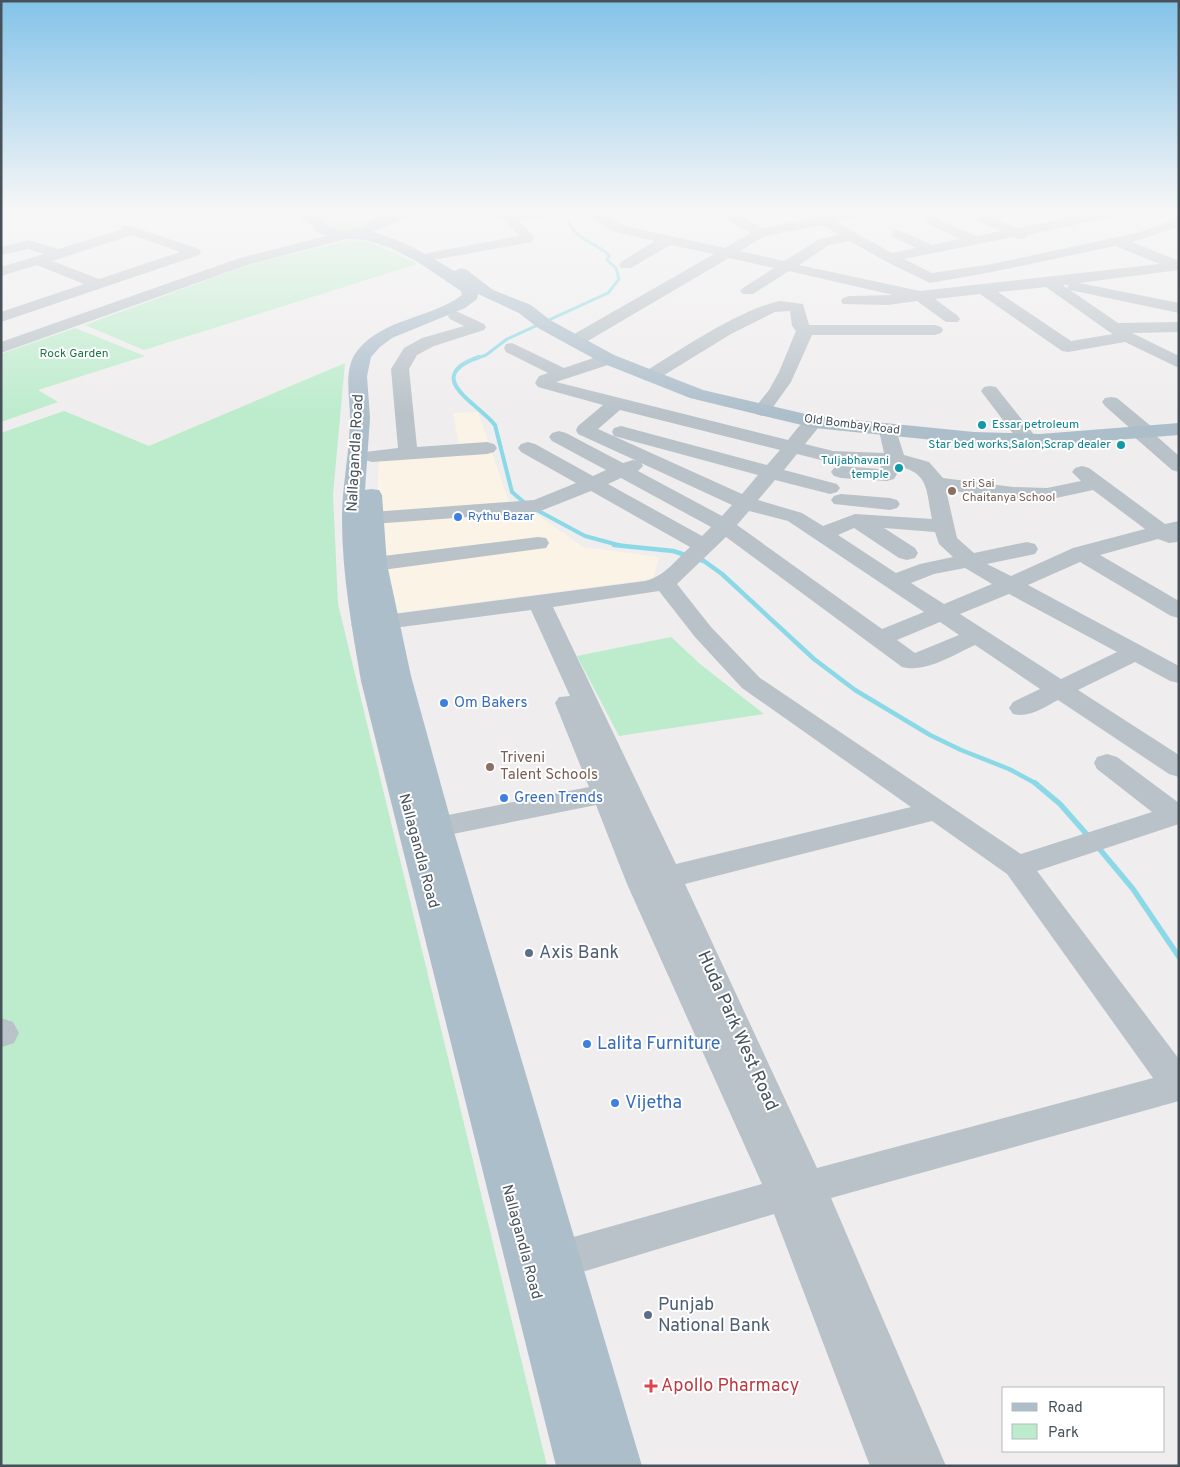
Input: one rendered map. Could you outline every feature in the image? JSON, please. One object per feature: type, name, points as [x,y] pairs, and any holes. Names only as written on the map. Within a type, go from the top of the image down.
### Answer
[{"type":"main road","name":"Old Bombay Road","points":[[446,278],[472,304],[537,319],[608,359],[650,376],[697,394],[814,422],[888,431],[1028,440],[1179,429]]},
{"type":"main road","name":"Old Bombay Road","points":[[451,278],[472,304]]},
{"type":"main road","points":[[366,362],[395,341],[472,304]]},
{"type":"main road","name":"Nallagandla Road","points":[[366,362],[372,456],[370,485],[375,564],[374,681],[579,1466]]},
{"type":"main road","name":"Nallagandla Road","points":[[366,362],[353,520],[355,567],[438,827],[559,1260],[619,1466]]},
{"type":"street","points":[[84,278],[98,284]]},
{"type":"street","points":[[1,317],[115,278]]},
{"type":"street","points":[[1,348],[197,278]]},
{"type":"street","points":[[575,341],[683,278]]},
{"type":"street","points":[[748,291],[767,278]]},
{"type":"street","points":[[845,278],[920,296],[952,319]]},
{"type":"street","points":[[1035,278],[1179,308]]},
{"type":"street","points":[[864,330],[847,296],[888,300],[1082,278]]},
{"type":"street","points":[[1109,278],[1142,300]]},
{"type":"street","points":[[1050,282],[1120,333],[1179,363]]},
{"type":"street","points":[[1,360],[171,300],[180,295],[167,289]]},
{"type":"street","points":[[984,290],[1068,347],[1120,333],[1179,327]]},
{"type":"street","points":[[465,344],[472,304]]},
{"type":"street","points":[[408,453],[400,369],[410,352],[428,342],[472,304]]},
{"type":"street","points":[[650,376],[725,331],[770,308],[780,306],[797,307],[800,326],[805,330],[935,330]]},
{"type":"street","points":[[762,410],[775,397],[796,357],[805,330]]},
{"type":"street","points":[[512,348],[562,374]]},
{"type":"street","points":[[608,359],[545,380],[544,383],[709,428],[833,457],[895,459],[922,466],[933,477],[948,539],[952,546],[970,561],[1010,585],[1179,676]]},
{"type":"street","points":[[990,390],[1028,440]]},
{"type":"street","points":[[1111,402],[1179,466]]},
{"type":"street","points":[[617,403],[585,430],[657,462],[752,495],[795,518],[1179,768]]},
{"type":"street","points":[[374,623],[646,588],[664,583],[673,577],[725,526],[814,422]]},
{"type":"street","points":[[592,424],[772,472],[835,491],[942,518]]},
{"type":"street","points":[[372,518],[544,505],[621,471],[657,462],[686,449],[709,428]]},
{"type":"street","points":[[752,495],[835,491],[887,475],[895,459],[888,431]]},
{"type":"street","points":[[559,438],[725,526],[913,662],[976,636]]},
{"type":"street","points":[[372,456],[487,448]]},
{"type":"street","points":[[528,448],[593,484],[696,553]]},
{"type":"street","points":[[1080,470],[1169,529],[1179,544]]},
{"type":"street","points":[[935,483],[1013,493],[1047,494],[1097,483]]},
{"type":"street","points":[[821,535],[855,520],[942,518]]},
{"type":"street","points":[[855,520],[907,552]]},
{"type":"street","points":[[879,638],[1010,585],[1081,553],[1169,529]]},
{"type":"street","points":[[375,564],[538,544]]},
{"type":"street","points":[[893,582],[928,569],[1027,549]]},
{"type":"street","points":[[1081,553],[1179,611]]},
{"type":"street","points":[[559,1260],[796,1190],[1176,1092],[1017,866],[751,683],[703,632],[664,583]]},
{"type":"street","name":"Huda Park West Road","points":[[533,602],[655,881],[924,1466]]},
{"type":"street","points":[[1022,708],[1136,652]]},
{"type":"street","points":[[1107,763],[1177,814]]},
{"type":"street","points":[[438,827],[615,791]]},
{"type":"street","points":[[655,881],[937,810]]},
{"type":"street","points":[[1017,866],[1177,814]]},
{"type":"street","name":"Huda Park West Road","points":[[796,1190],[892,1466]]},
{"type":"shaded area","name":"Rythu Bazar","points":[[478,412],[509,502],[528,508],[583,547],[659,557],[653,579],[396,613],[376,526],[379,458],[460,451],[453,413]]},
{"type":"green space","points":[[212,278],[371,278],[144,350],[85,325]]},
{"type":"green space","name":"Rock Garden","points":[[75,328],[145,356],[38,390],[58,402],[1,422],[1,354]]},
{"type":"green space","points":[[345,363],[333,494],[338,604],[547,1466],[1,1466],[1,433],[64,411],[149,446]]},
{"type":"green space","points":[[671,637],[700,664],[764,714],[619,736],[577,656]]},
{"type":"waterway","points":[[475,359],[486,355],[507,339],[608,293],[619,278]]},
{"type":"waterway","points":[[479,357],[462,365],[455,373],[454,382],[467,399],[495,425],[512,492],[526,504]]},
{"type":"waterway","points":[[533,508],[585,536],[621,546]]},
{"type":"waterway","points":[[614,545],[621,546]]},
{"type":"waterway","points":[[621,546],[673,551],[704,561],[722,574],[814,659],[855,690],[930,735],[961,750],[1009,769],[1037,784]]},
{"type":"waterway","points":[[1035,783],[1060,804],[1090,838]]},
{"type":"waterway","points":[[1097,846],[1133,889],[1179,957]]},
{"type":"place","name":"Essar petroleum","points":[[982,425]]},
{"type":"place","name":"Star bed works,Salon,Scrap dealer","points":[[1121,445]]},
{"type":"place","name":"Tuljabhavani temple","points":[[899,468]]},
{"type":"place","name":"sri Sai Chaitanya School","points":[[952,491]]},
{"type":"place","name":"Rythu Bazar","points":[[458,517]]},
{"type":"place","name":"Om Bakers","points":[[444,703]]},
{"type":"place","name":"Triveni Talent Schools","points":[[490,767]]},
{"type":"place","name":"Green Trends","points":[[504,798]]},
{"type":"place","name":"Axis Bank","points":[[529,953]]},
{"type":"place","name":"Lalita Furniture","points":[[587,1044]]},
{"type":"place","name":"Vijetha","points":[[615,1103]]},
{"type":"place","name":"Punjab National Bank","points":[[648,1315]]},
{"type":"place","name":"Apollo Pharmacy","points":[[651,1386]]}]
